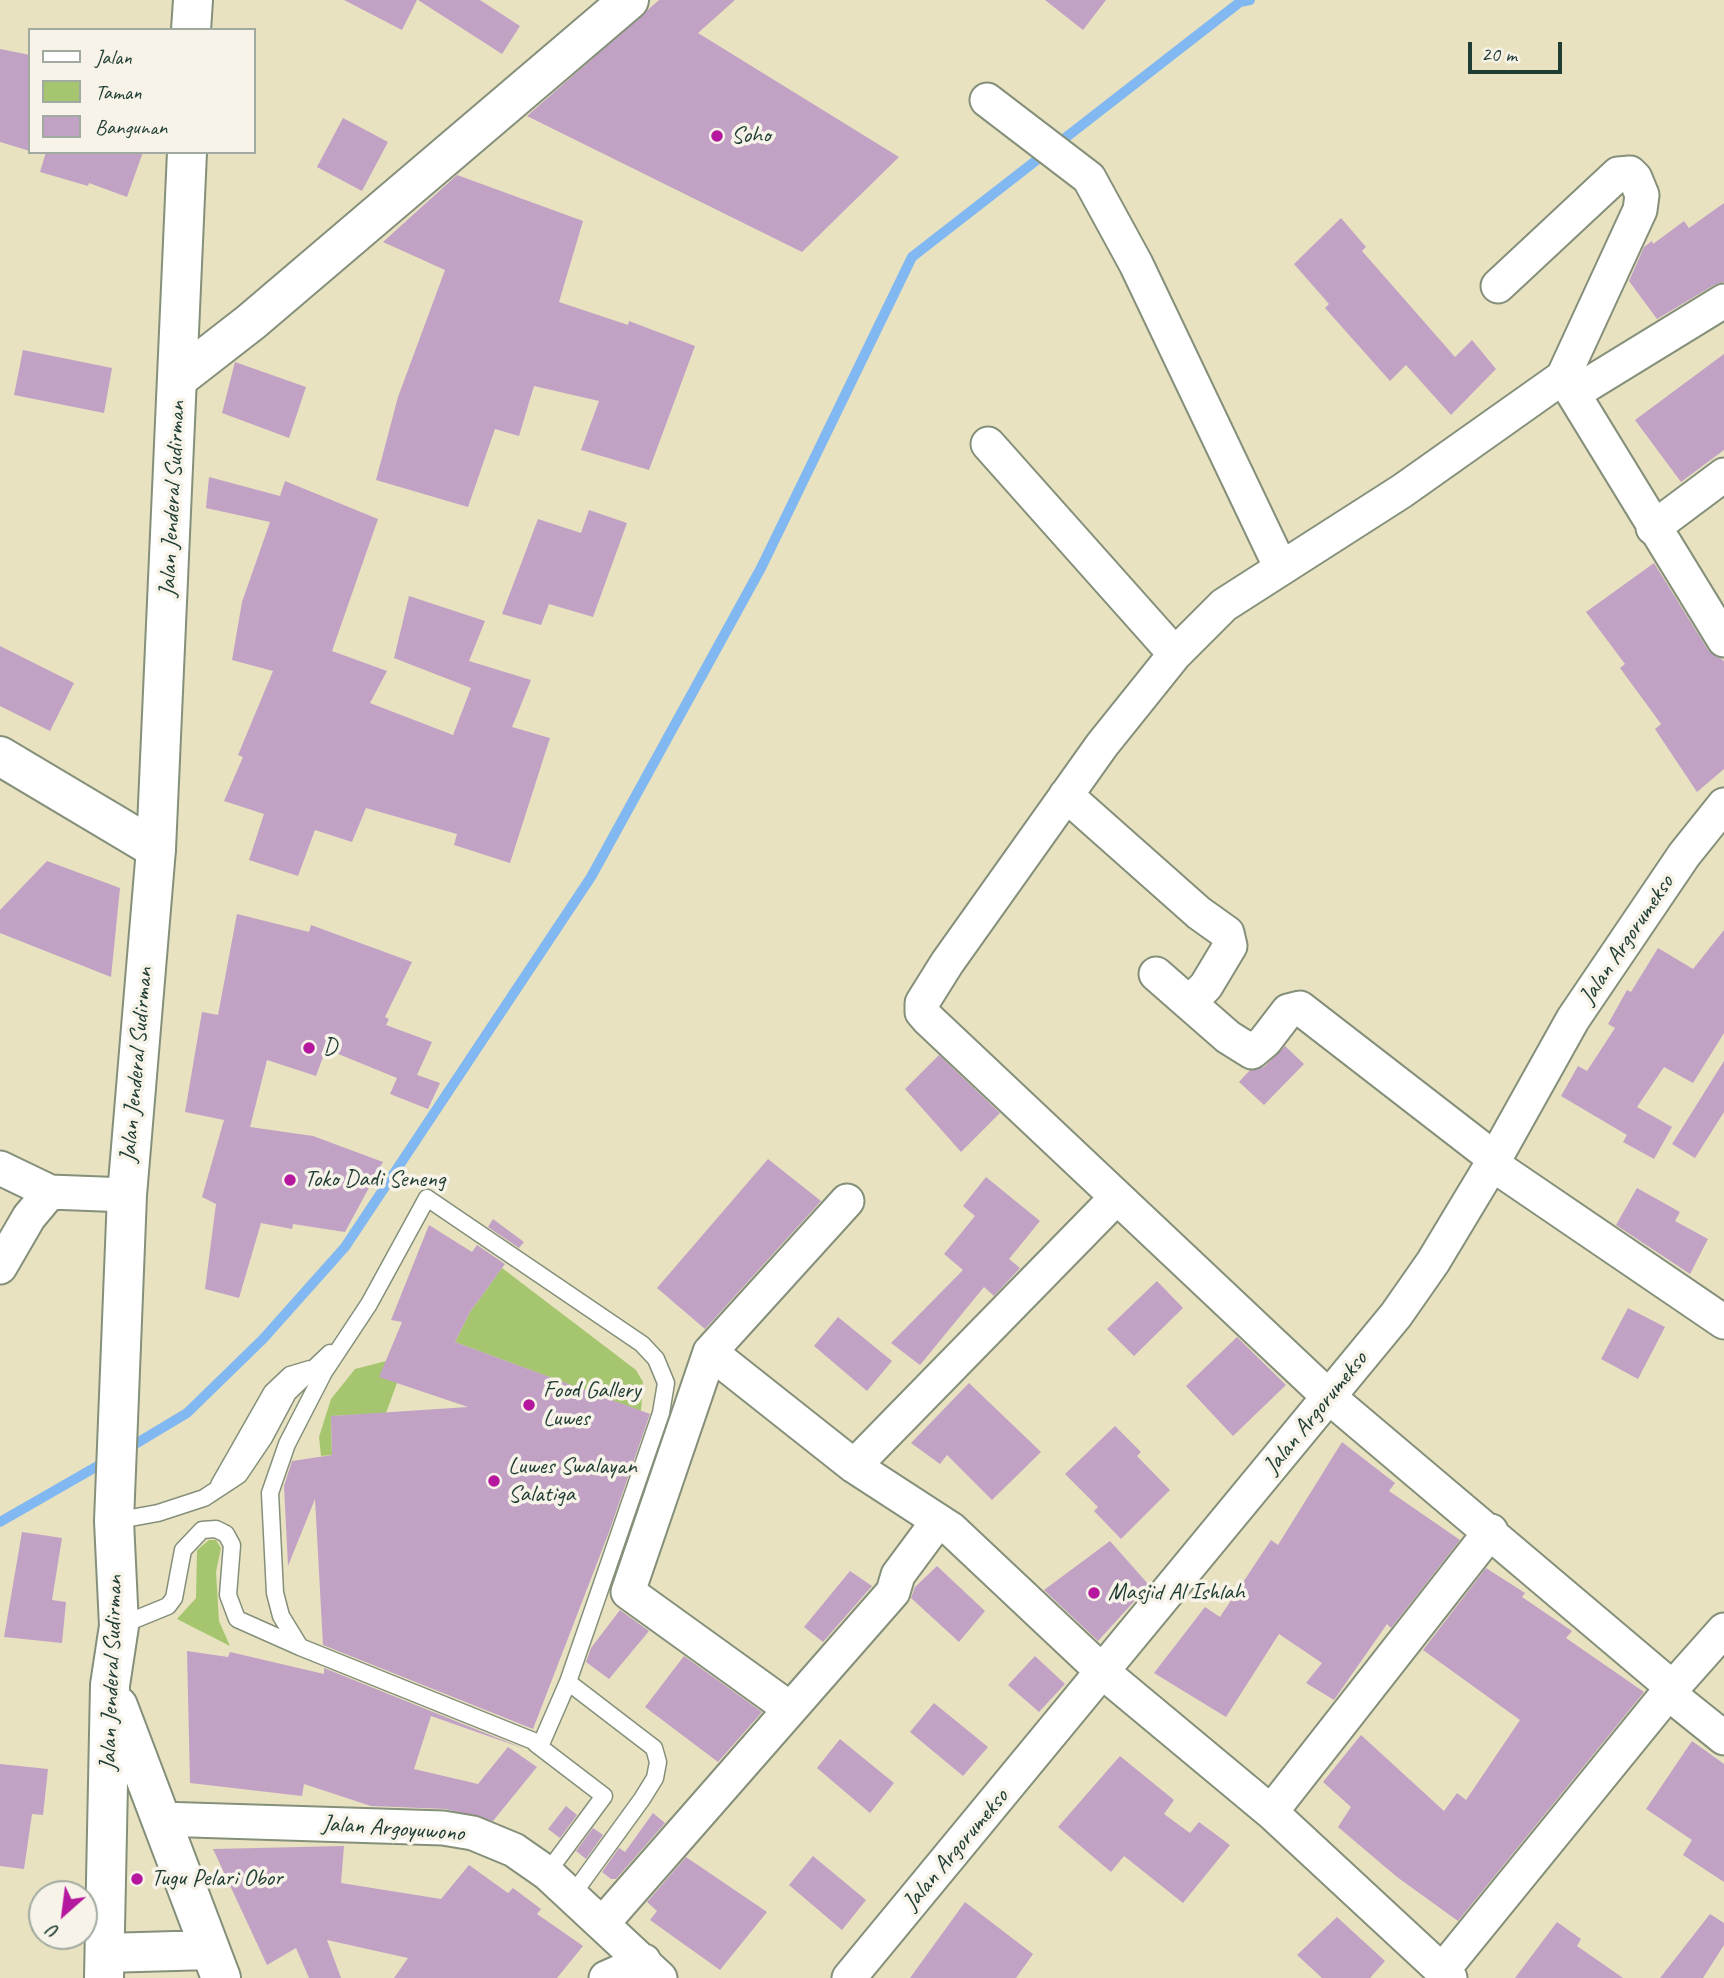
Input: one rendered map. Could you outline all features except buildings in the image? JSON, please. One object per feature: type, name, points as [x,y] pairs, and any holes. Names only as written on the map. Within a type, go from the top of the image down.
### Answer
[{"type":"main road","points":[[191,28],[193,0]]},
{"type":"main road","points":[[179,378],[251,322],[629,0]]},
{"type":"main road","name":"Jalan Jenderal Sudirman","points":[[104,1965],[110,1685],[118,1626],[114,1521],[121,1401],[127,1195],[156,849],[187,154]]},
{"type":"main road","points":[[0,756],[156,849]]},
{"type":"main road","points":[[104,1965],[215,1964],[110,1685]]},
{"type":"street","points":[[987,100],[1089,178],[1136,264],[1281,568]]},
{"type":"street","points":[[1498,286],[1618,174],[1630,173],[1635,178],[1642,195],[1640,210],[1569,385]]},
{"type":"street","points":[[1724,301],[1569,385],[1224,605],[1175,654],[1101,745],[947,963],[922,1003],[922,1012],[1329,1396],[1490,1531],[1724,1738]]},
{"type":"street","points":[[1569,385],[1653,528],[1724,640]]},
{"type":"street","points":[[988,444],[1175,654]]},
{"type":"street","points":[[1653,528],[1724,475]]},
{"type":"street","points":[[1066,795],[1199,913],[1227,933],[1230,946],[1206,986],[1189,1003]]},
{"type":"street","name":"Jalan Argorumekso","points":[[849,1978],[1104,1673],[1396,1315],[1433,1262],[1493,1162],[1573,1019],[1684,855],[1724,805]]},
{"type":"street","points":[[1156,974],[1228,1037],[1252,1052],[1265,1041],[1288,1011],[1300,1008],[1493,1162],[1724,1322]]},
{"type":"street","points":[[0,1168],[50,1192],[127,1195]]},
{"type":"street","points":[[0,1267],[29,1217],[50,1192]]},
{"type":"street","points":[[854,1465],[1117,1197]]},
{"type":"street","points":[[789,1709],[628,1592],[710,1352],[847,1200]]},
{"type":"street","points":[[710,1352],[854,1465],[938,1521],[1104,1673],[1270,1812],[1446,1975],[1671,1691],[1724,1630]]},
{"type":"street","points":[[603,1923],[893,1592],[898,1575],[938,1521]]},
{"type":"street","points":[[1270,1812],[1490,1531]]},
{"type":"street","name":"Jalan Argoyuwono","points":[[160,1819],[443,1828],[473,1833],[514,1850],[547,1873],[573,1894],[652,1970]]},
{"type":"street","points":[[606,1978],[652,1970]]},
{"type":"lane","points":[[295,1645],[281,1616],[275,1593],[270,1493],[286,1444],[324,1372],[369,1304],[426,1198],[566,1290],[642,1344],[656,1359],[666,1383],[661,1413],[568,1682],[544,1742],[536,1744]]},
{"type":"lane","points":[[114,1521],[158,1513],[204,1499],[239,1475],[264,1438],[288,1393],[347,1338]]},
{"type":"lane","points":[[118,1626],[168,1606],[174,1598],[183,1550],[202,1530],[216,1529],[226,1534],[232,1545],[228,1595],[237,1619],[536,1744],[604,1796],[547,1873]]},
{"type":"lane","points":[[568,1682],[654,1748],[659,1762],[655,1778],[642,1799],[573,1894]]},
{"type":"green space","points":[[502,1268],[636,1370],[643,1382],[641,1411],[455,1342],[470,1312]]},
{"type":"green space","points":[[386,1361],[397,1383],[386,1413],[331,1416],[332,1455],[321,1456],[319,1437],[331,1399],[355,1369]]},
{"type":"green space","points":[[209,1540],[216,1540],[221,1548],[216,1572],[219,1621],[230,1646],[177,1619],[196,1598],[197,1550]]},
{"type":"waterway","points":[[127,1449],[187,1413],[263,1339],[345,1247],[591,877],[761,568],[912,257],[1240,2],[1250,0]]},
{"type":"waterway","points":[[0,1522],[108,1460]]},
{"type":"place","name":"Soho","points":[[717,136]]},
{"type":"place","name":"D","points":[[309,1048]]},
{"type":"place","name":"Toko Dadi Seneng","points":[[290,1180]]},
{"type":"place","name":"Food Gallery Luwes","points":[[529,1405]]},
{"type":"place","name":"Luwes Swalayan Salatiga","points":[[494,1481]]},
{"type":"place","name":"Masjid Al Ishlah","points":[[1094,1593]]},
{"type":"place","name":"Tugu Pelari Obor","points":[[137,1879]]}]
